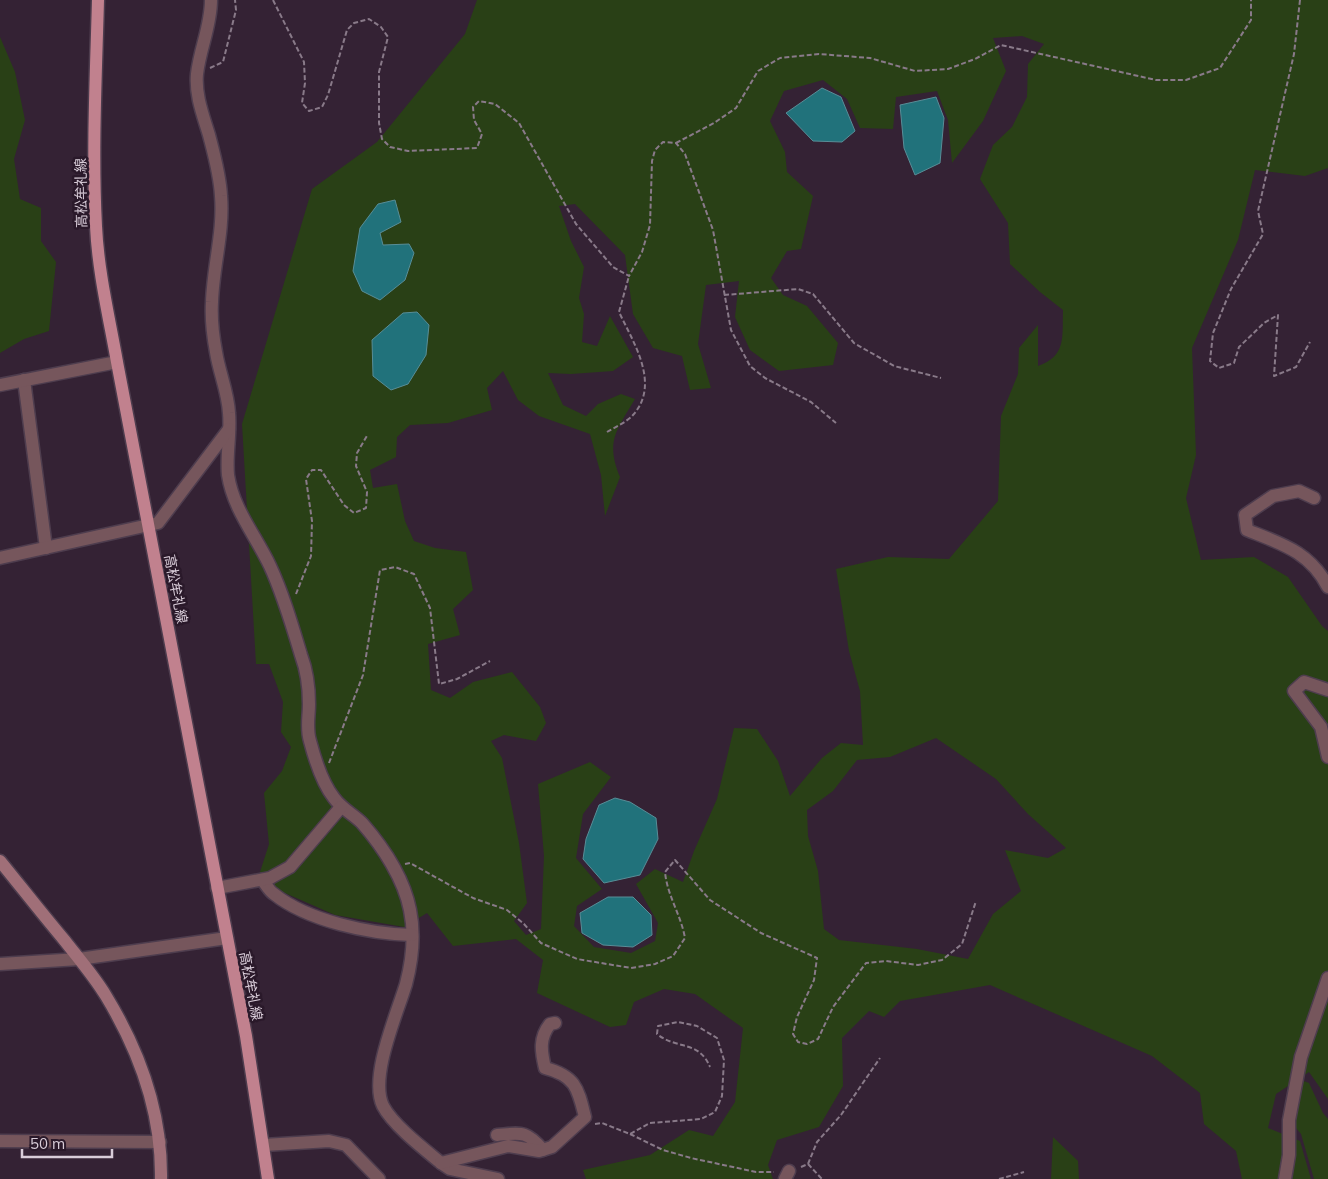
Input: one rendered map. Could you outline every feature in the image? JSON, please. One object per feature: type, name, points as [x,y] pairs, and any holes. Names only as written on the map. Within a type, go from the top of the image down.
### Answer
[{"type":"main road","name":"高松牟礼線","points":[[98,0],[95,169],[96,227],[117,362],[246,1036],[268,1179]]},
{"type":"street","points":[[211,0],[210,19],[197,74],[199,104],[216,160],[222,197],[221,229],[212,310],[216,352],[228,397],[230,416],[228,476],[235,502],[271,567],[308,677],[310,706],[307,725],[309,739],[323,779],[331,795],[341,807],[360,822],[393,866],[405,891],[410,911],[411,959],[406,983],[382,1065],[380,1081],[382,1104],[392,1118],[450,1169],[498,1179]]},
{"type":"street","points":[[0,385],[117,362]]},
{"type":"street","points":[[24,380],[46,548]]},
{"type":"street","points":[[0,558],[158,523],[229,429]]},
{"type":"street","points":[[1314,498],[1299,491],[1273,496],[1245,515],[1247,530],[1282,544],[1309,560],[1328,588]]},
{"type":"street","points":[[1328,690],[1304,682],[1294,691],[1321,727],[1328,757]]},
{"type":"street","points":[[217,888],[270,878],[290,867],[341,807]]},
{"type":"street","points":[[0,861],[106,995],[135,1049],[146,1077],[158,1126],[161,1179]]},
{"type":"street","points":[[262,880],[274,894],[304,911],[369,932],[412,935]]},
{"type":"street","points":[[0,964],[79,959],[227,938]]},
{"type":"street","points":[[1284,1179],[1289,1155],[1289,1120],[1301,1057],[1328,978]]},
{"type":"street","points":[[441,1163],[508,1146],[543,1150],[552,1147],[585,1117],[579,1091],[573,1082],[556,1071],[545,1068],[540,1046],[544,1031],[550,1024],[555,1024]]},
{"type":"street","points":[[497,1135],[520,1133],[533,1139],[543,1150]]},
{"type":"street","points":[[0,1141],[160,1142]]},
{"type":"street","points":[[264,1145],[329,1141],[346,1145],[379,1179]]},
{"type":"path","points":[[197,74],[224,62],[236,10],[235,0]]},
{"type":"path","points":[[273,0],[304,62],[305,83],[302,103],[309,112],[322,107],[328,95],[347,30],[354,23],[369,19],[381,27],[388,37],[380,72],[379,123],[382,139],[390,147],[408,151],[477,148],[482,134],[474,120],[473,107],[479,101],[495,104],[519,123],[576,224],[613,267],[629,276]]},
{"type":"path","points":[[607,432],[633,415],[644,398],[644,367],[619,312],[629,276],[642,252],[650,226],[652,160],[655,150],[663,142],[676,143],[714,123],[736,108],[758,72],[780,58],[819,54],[870,58],[915,71],[948,69],[975,59],[1001,45],[1156,80],[1186,80],[1220,68],[1251,20],[1251,0]]},
{"type":"path","points":[[1300,0],[1294,54],[1258,211],[1263,234],[1231,289],[1213,333],[1210,361],[1219,368],[1234,363],[1239,347],[1264,323],[1278,315],[1274,376],[1296,367],[1310,342]]},
{"type":"path","points":[[676,143],[685,154],[712,230],[731,330],[750,366],[765,378],[810,402],[836,424]]},
{"type":"path","points":[[724,295],[798,289],[813,294],[854,344],[894,366],[941,378]]},
{"type":"path","points":[[287,615],[311,556],[312,521],[306,479],[312,470],[321,470],[344,506],[354,513],[366,508],[368,492],[356,466],[358,453],[368,434]]},
{"type":"path","points":[[323,779],[363,675],[380,570],[395,567],[414,574],[430,608],[440,684],[457,679],[490,661]]},
{"type":"path","points":[[393,866],[410,863],[474,898],[507,910],[524,924],[541,944],[577,959],[632,968],[655,964],[673,956],[685,938],[683,923],[666,885],[665,872],[675,860],[710,900],[761,933],[817,958],[814,980],[797,1017],[793,1034],[798,1042],[807,1044],[818,1039],[833,1007],[866,963],[886,961],[918,965],[942,960],[962,944],[976,901]]},
{"type":"path","points":[[630,1134],[650,1123],[701,1119],[715,1112],[722,1096],[724,1060],[716,1038],[697,1026],[678,1022],[658,1026],[657,1034],[666,1041],[692,1047],[706,1057],[710,1067]]},
{"type":"path","points":[[575,1127],[602,1123],[663,1150],[691,1158],[756,1172],[787,1175],[808,1164],[817,1142],[841,1115],[880,1058]]},
{"type":"path","points":[[808,1164],[822,1179]]},
{"type":"path","points":[[999,1179],[1024,1172]]},
{"type":"green space","points":[[477,0],[1328,0],[1328,168],[1305,176],[1255,170],[1238,240],[1192,348],[1196,455],[1186,498],[1201,560],[1254,557],[1288,577],[1322,626],[1328,631],[1328,1099],[1309,1072],[1276,1094],[1268,1128],[1300,1141],[1311,1179],[1242,1179],[1236,1151],[1204,1124],[1200,1093],[1152,1056],[990,985],[900,1001],[884,1017],[869,1011],[842,1038],[843,1086],[819,1127],[777,1140],[768,1165],[773,1179],[586,1179],[583,1170],[650,1155],[689,1130],[713,1136],[735,1102],[743,1028],[695,994],[664,989],[634,1002],[626,1025],[610,1027],[537,993],[543,960],[516,939],[453,946],[427,913],[404,927],[335,915],[278,890],[260,872],[269,844],[264,793],[282,771],[291,747],[281,732],[283,702],[269,664],[256,664],[242,424],[312,189],[377,142],[465,34]],"holes":[[[1022,36],[1044,44],[1028,64],[1027,97],[1012,127],[993,145],[980,179],[1008,223],[1010,264],[1063,310],[1063,328],[1058,351],[1047,362],[1038,366],[1038,325],[1019,348],[1018,374],[1001,416],[998,501],[949,559],[888,557],[836,569],[849,651],[860,691],[863,745],[841,743],[822,758],[790,796],[778,761],[757,729],[734,728],[717,799],[694,851],[683,882],[655,869],[636,884],[658,923],[655,941],[631,953],[594,947],[574,926],[577,906],[602,889],[576,858],[583,814],[611,777],[590,762],[538,784],[544,856],[541,929],[526,935],[514,921],[527,903],[519,843],[502,758],[491,741],[504,735],[536,741],[546,723],[540,707],[512,672],[473,682],[450,698],[431,690],[428,644],[460,635],[453,609],[473,590],[466,552],[435,548],[414,541],[405,521],[397,484],[373,488],[370,470],[396,457],[397,437],[410,425],[448,423],[492,410],[487,388],[503,371],[518,400],[539,416],[590,434],[601,475],[605,516],[620,477],[613,454],[615,436],[635,399],[621,394],[598,404],[586,416],[563,405],[548,373],[571,374],[613,371],[633,357],[610,316],[597,346],[582,342],[584,314],[579,298],[584,267],[571,241],[559,206],[575,204],[625,255],[633,314],[653,348],[682,356],[690,390],[711,388],[698,344],[706,285],[739,281],[735,317],[750,350],[779,371],[833,365],[838,343],[807,306],[783,295],[771,278],[787,251],[801,249],[813,196],[787,172],[785,152],[770,121],[784,91],[823,80],[847,99],[860,128],[893,129],[896,97],[937,91],[948,120],[952,163],[983,121],[1006,71],[993,38]],[[936,738],[996,779],[1028,814],[1066,848],[1048,858],[1005,850],[1021,891],[993,914],[968,959],[917,949],[839,940],[824,929],[818,871],[808,836],[807,810],[833,791],[857,760],[890,757]]]},
{"type":"green space","points":[[0,37],[15,72],[25,120],[14,159],[20,199],[41,208],[41,241],[56,262],[49,331],[24,339],[0,353]]},
{"type":"green space","points":[[1301,1080],[1309,1083],[1323,1113],[1328,1119],[1328,1179],[1314,1179],[1301,1134],[1291,1122]]},
{"type":"green space","points":[[1053,1137],[1078,1161],[1079,1179],[1051,1179]]},
{"type":"water","points":[[822,88],[841,97],[855,131],[842,142],[813,141],[786,113]]},
{"type":"water","points":[[936,97],[944,118],[940,163],[915,175],[904,148],[900,105]]},
{"type":"water","points":[[395,200],[401,222],[380,233],[383,245],[409,244],[414,253],[405,280],[380,300],[362,291],[353,271],[360,228],[378,204]]},
{"type":"water","points":[[417,312],[429,325],[426,355],[408,384],[391,390],[373,376],[372,340],[403,313]]},
{"type":"water","points":[[615,798],[630,802],[656,818],[658,839],[640,875],[604,883],[583,859],[586,839],[599,805]]},
{"type":"water","points":[[608,897],[633,897],[651,915],[652,935],[633,947],[603,945],[582,933],[580,913]]}]
